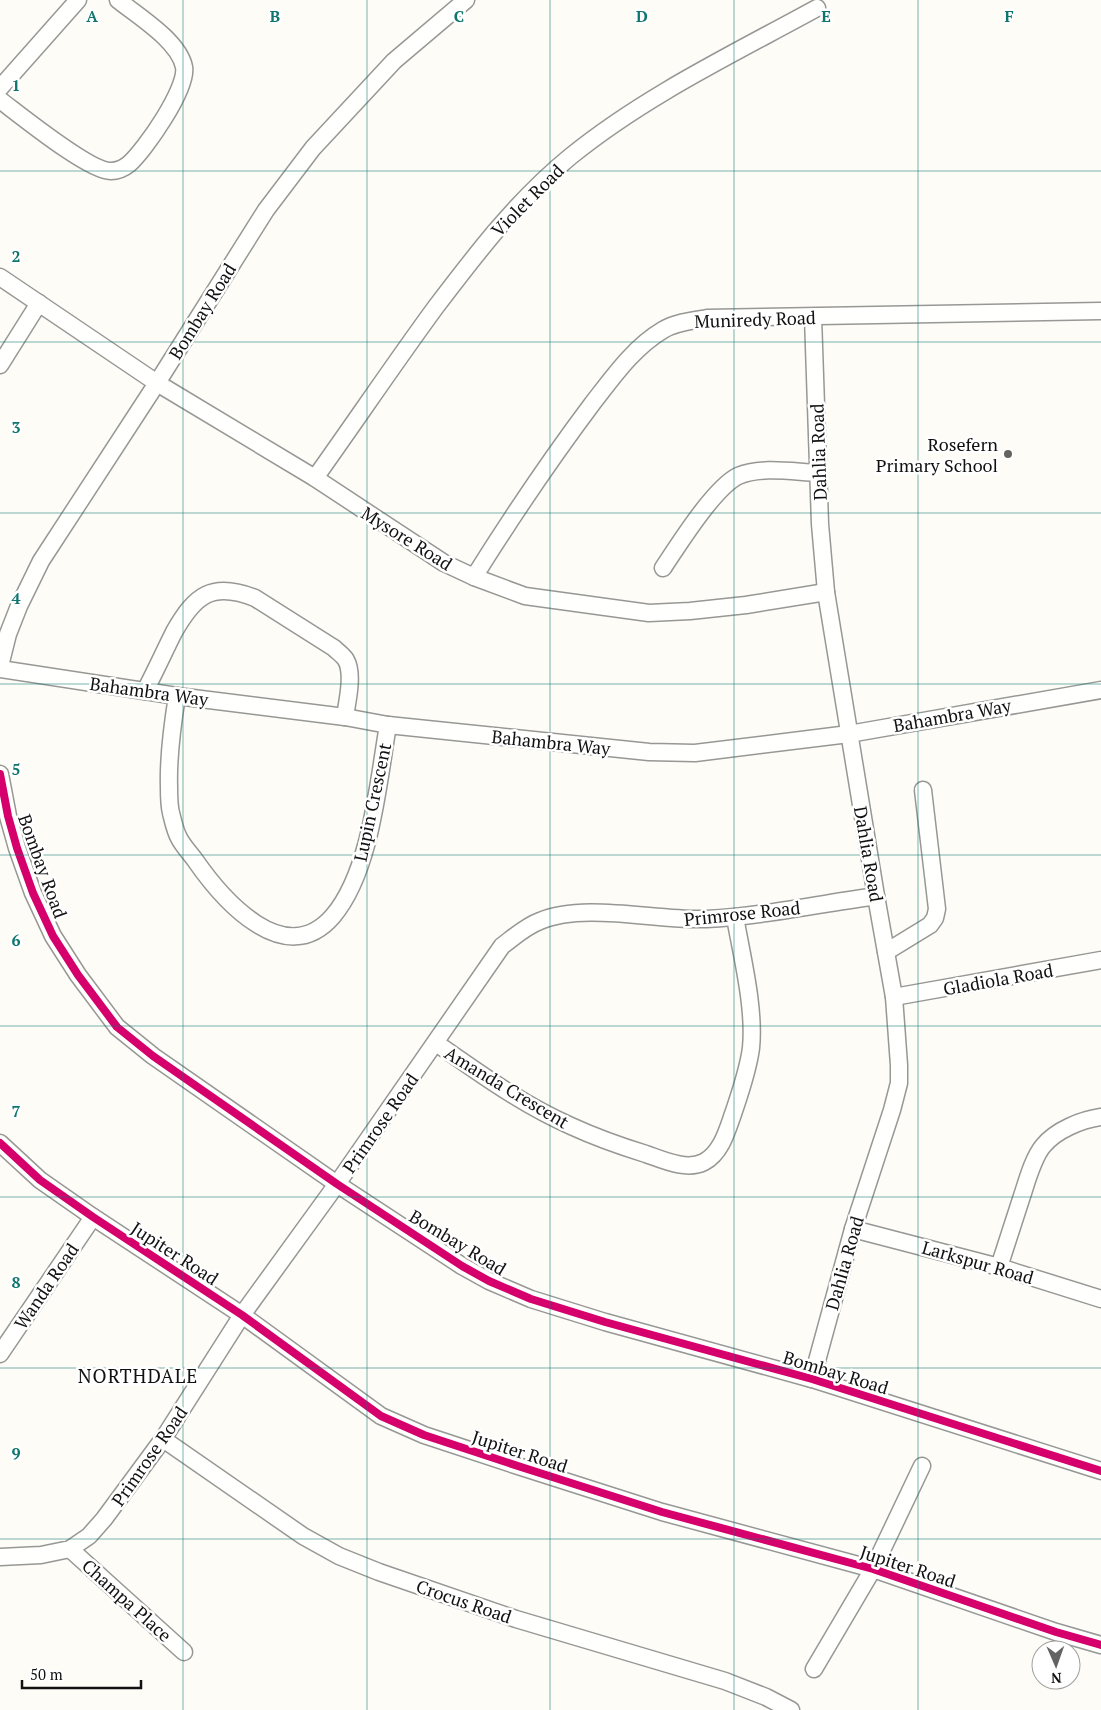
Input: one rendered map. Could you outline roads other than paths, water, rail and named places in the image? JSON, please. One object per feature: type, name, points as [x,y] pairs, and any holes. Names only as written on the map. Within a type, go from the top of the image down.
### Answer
[{"type":"street","points":[[0,88],[78,0]]},
{"type":"street","points":[[0,100],[98,169],[111,171],[121,169],[129,164],[142,150],[170,109],[180,90],[184,76],[184,67],[179,54],[168,41],[118,0]]},
{"type":"street","name":"Bombay Road","points":[[0,668],[8,634],[18,606],[37,568],[266,210],[313,148],[394,61],[466,0]]},
{"type":"street","name":"Violet Road","points":[[315,478],[473,257],[532,192],[571,156],[658,96],[817,8]]},
{"type":"street","name":"Mysore Road","points":[[0,277],[157,383],[315,478],[374,519],[444,563],[474,578],[525,596],[649,613],[746,605],[826,592]]},
{"type":"street","points":[[0,365],[39,304]]},
{"type":"street","name":"Muniredy Road","points":[[474,578],[556,451],[642,344],[664,329],[680,323],[698,320],[1101,311]]},
{"type":"street","name":"Dahlia Road","points":[[812,1380],[853,1229],[892,1110],[898,1083],[899,1057],[894,997],[826,592],[820,524],[813,317]]},
{"type":"street","points":[[663,568],[705,508],[726,485],[738,476],[773,470],[818,473]]},
{"type":"street","points":[[145,692],[182,619],[196,600],[219,591],[241,592],[255,598],[342,655],[346,661],[349,677],[345,717]]},
{"type":"street","name":"Bahambra Way","points":[[0,668],[145,692],[345,717],[388,725],[648,752],[695,753],[849,734],[1101,690]]},
{"type":"street","name":"Lupin Crescent","points":[[177,696],[168,772],[170,812],[179,838],[204,874],[225,899],[248,919],[269,931],[286,936],[309,933],[322,926],[333,916],[348,893],[368,843],[388,725]]},
{"type":"street","name":"Bombay Road","points":[[0,774],[8,816],[33,893],[49,927],[78,975],[117,1027],[153,1056],[337,1184],[462,1266],[532,1299],[605,1322],[812,1380],[1101,1471]]},
{"type":"street","points":[[886,952],[930,925],[935,918],[937,909],[922,790]]},
{"type":"street","name":"Primrose Road","points":[[0,1557],[41,1555],[70,1549],[89,1536],[104,1519],[163,1439],[242,1315],[337,1184],[502,946],[524,929],[541,920],[562,915],[589,913],[678,920],[735,917],[876,896]]},
{"type":"street","name":"Amanda Crescent","points":[[436,1043],[517,1097],[569,1126],[600,1139],[671,1163],[690,1164],[704,1162],[720,1146],[728,1129],[745,1077],[751,1050],[751,1018],[735,917]]},
{"type":"street","name":"Gladiola Road","points":[[894,997],[1101,960]]},
{"type":"street","points":[[999,1267],[1029,1176],[1042,1148],[1052,1137],[1063,1130],[1078,1123],[1101,1117]]},
{"type":"street","name":"Jupiter Road","points":[[0,1143],[40,1180],[242,1315],[381,1416],[424,1435],[662,1512],[873,1569],[1056,1632],[1101,1645]]},
{"type":"street","name":"Wanda Road","points":[[0,1354],[93,1217]]},
{"type":"street","name":"Larkspur Road","points":[[853,1229],[999,1267],[1101,1299]]},
{"type":"street","name":"Crocus Road","points":[[163,1439],[303,1536],[338,1556],[516,1619],[725,1681],[766,1697],[791,1710]]},
{"type":"street","points":[[814,1669],[873,1569],[922,1466]]},
{"type":"street","name":"Champa Place","points":[[70,1549],[184,1652]]},
{"type":"place","name":"Rosefern Primary School","points":[[1008,454]]},
{"type":"district","name":"NORTHDALE","points":[[138,1375]]}]
